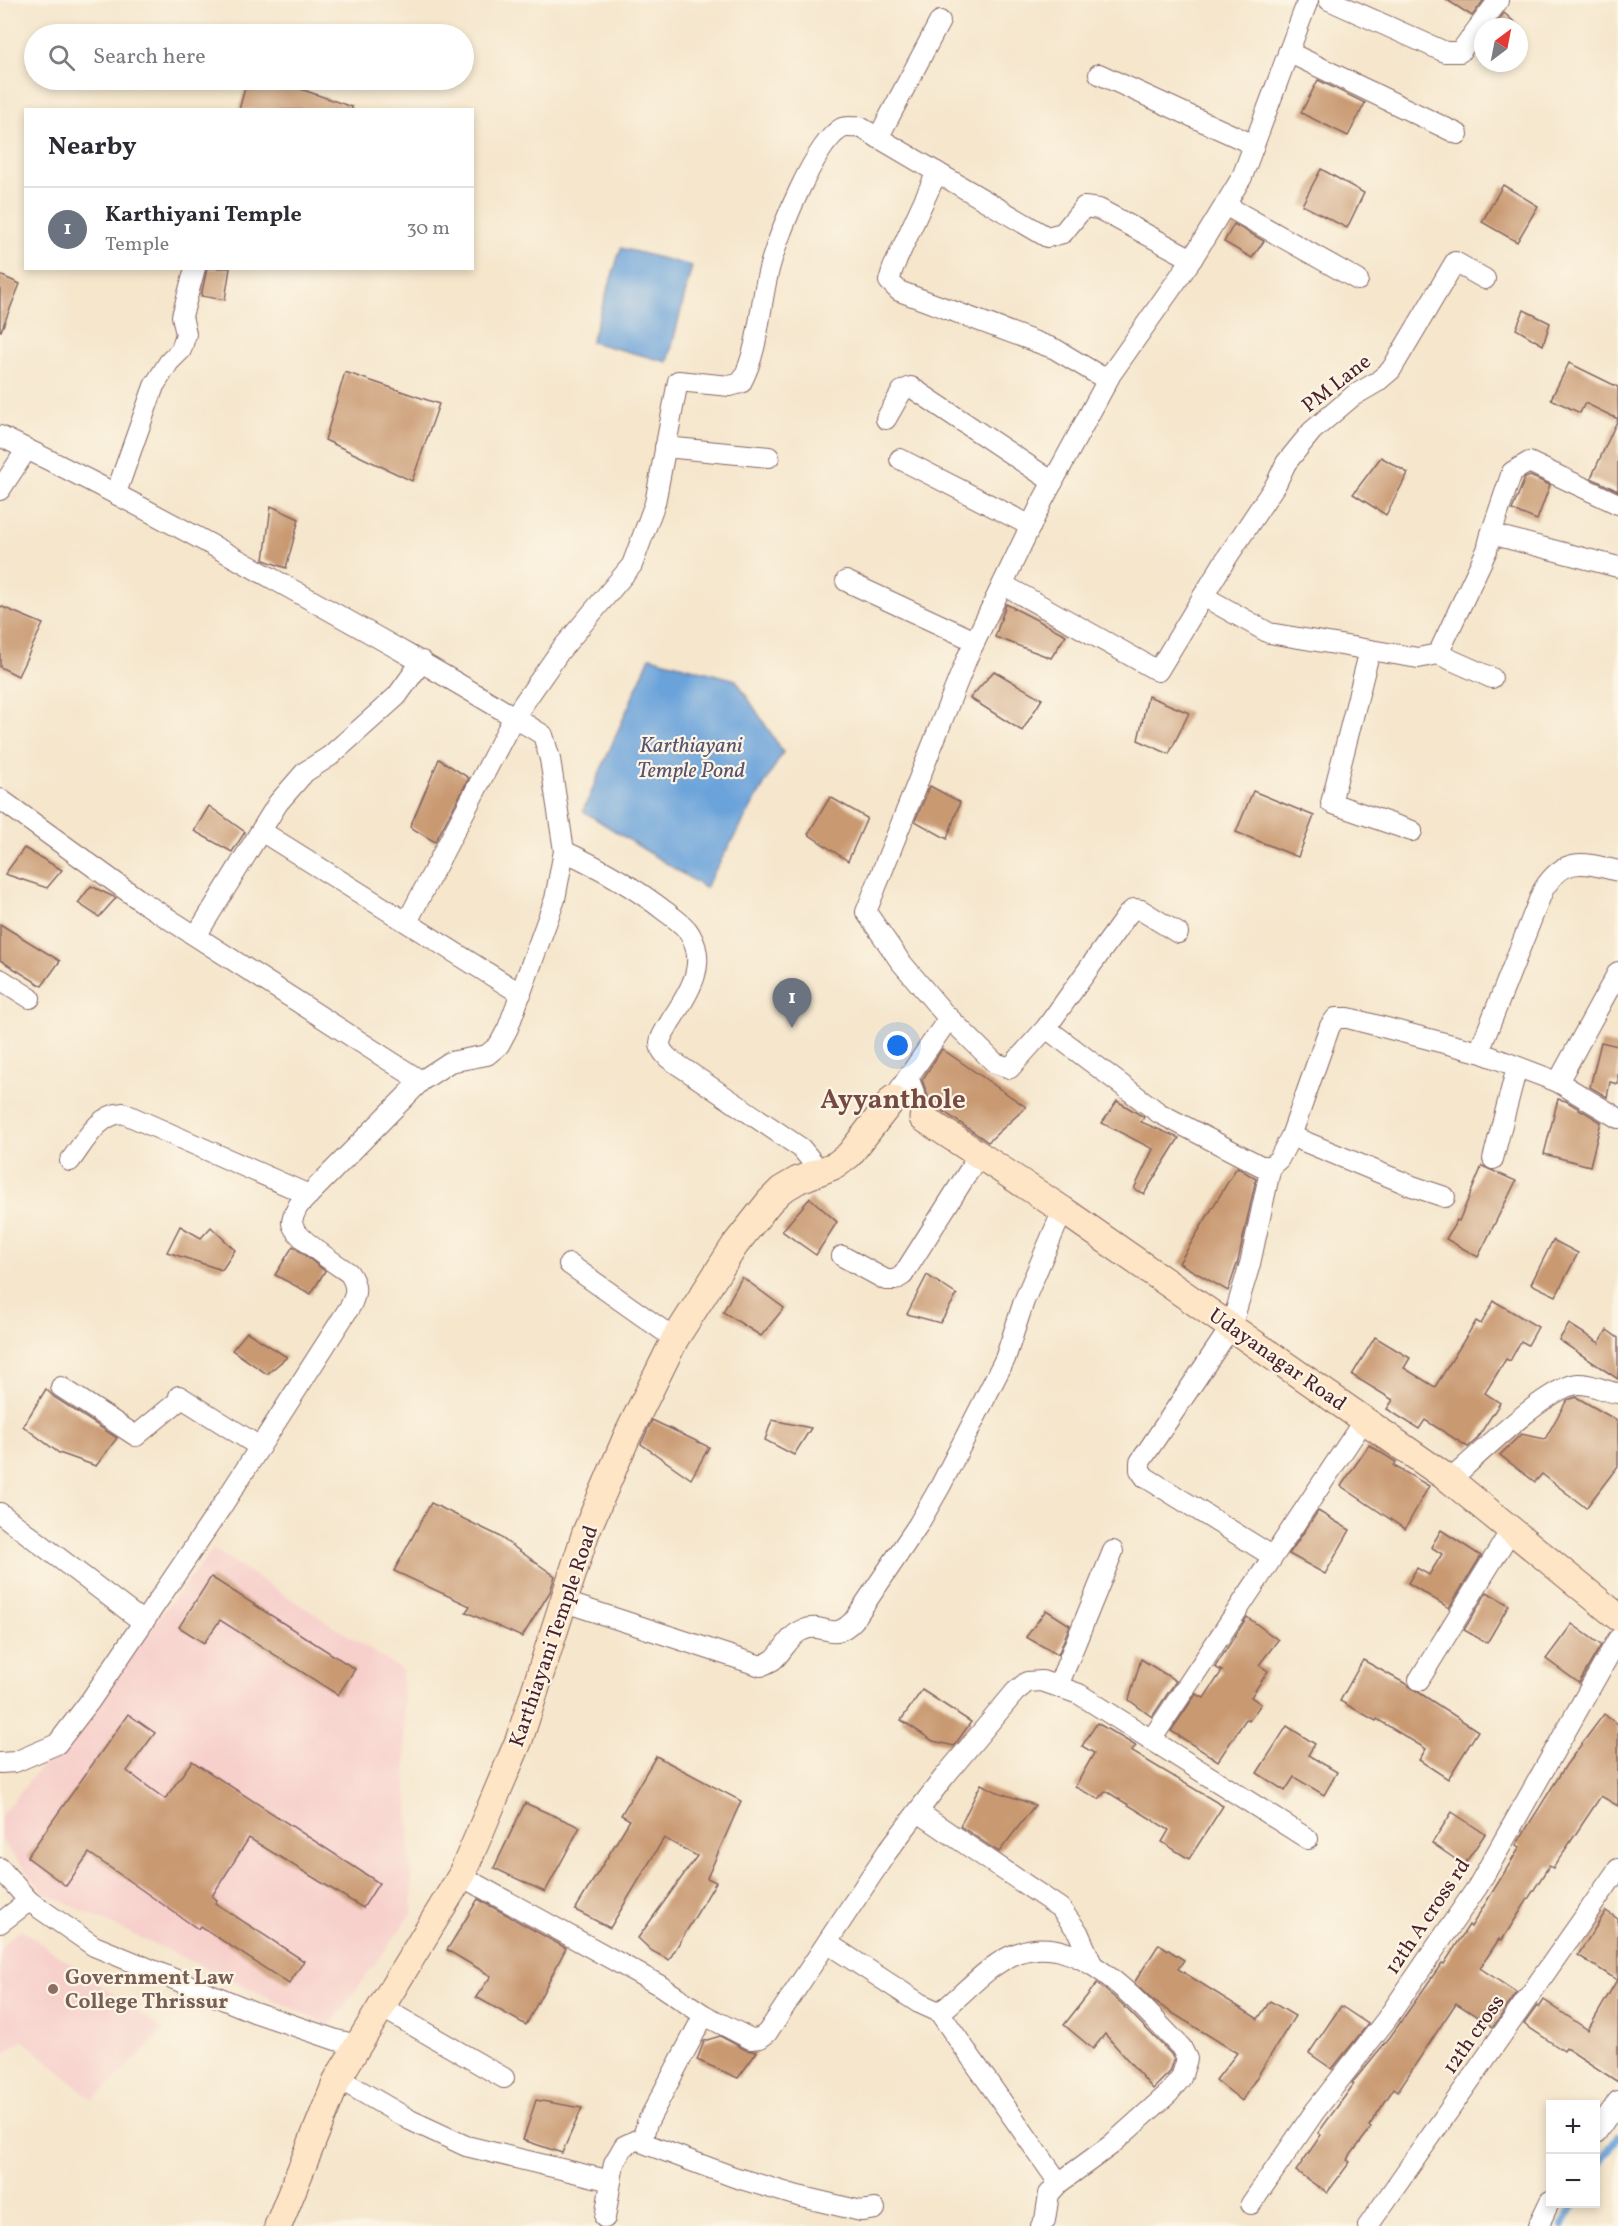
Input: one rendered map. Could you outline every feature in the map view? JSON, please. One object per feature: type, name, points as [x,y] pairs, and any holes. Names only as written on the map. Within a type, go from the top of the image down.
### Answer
[{"type":"main road","name":"Karthiayani Temple Road","points":[[278,2226],[338,2078],[461,1876],[519,1740],[586,1532],[628,1434],[675,1338],[735,1245],[769,1202],[790,1185],[836,1165],[849,1155],[900,1088]]},
{"type":"main road","points":[[874,1125],[924,1119]]},
{"type":"main road","name":"Udayanagar Road","points":[[924,1119],[1063,1210],[1450,1480],[1618,1617]]},
{"type":"street","points":[[1178,933],[1141,910],[1134,909],[1128,914],[1046,1028],[1010,1068],[994,1063],[949,1018],[900,961],[866,912],[975,641],[1053,482],[1107,380],[1192,259],[1242,177],[1308,0]]},
{"type":"street","points":[[1329,0],[1445,52],[1460,52],[1497,1]]},
{"type":"street","points":[[878,138],[940,21]]},
{"type":"street","points":[[1288,52],[1458,134]]},
{"type":"street","points":[[1099,74],[1254,145]]},
{"type":"street","points":[[407,922],[514,717],[560,651],[632,565],[655,503],[678,381],[730,386],[741,383],[759,326],[770,262],[795,198],[826,142],[843,128],[860,128],[1047,237],[1063,233],[1084,207],[1099,208],[1192,259]]},
{"type":"street","points":[[937,172],[889,281],[899,291],[1055,349],[1107,380]]},
{"type":"street","points":[[1225,205],[1358,280]]},
{"type":"street","name":"PM Lane","points":[[1004,585],[1158,671],[1203,596],[1270,495],[1286,463],[1312,431],[1353,396],[1377,382],[1391,370],[1455,262],[1485,279]]},
{"type":"street","points":[[116,492],[154,386],[169,362],[181,350],[186,334],[182,316],[194,270]]},
{"type":"street","points":[[886,420],[902,391],[911,387],[1053,482]]},
{"type":"street","points":[[0,436],[116,492],[422,661],[543,735],[550,759],[564,851],[555,899],[508,1028],[499,1045],[487,1055],[450,1062],[421,1081],[298,1206],[293,1215],[292,1224],[298,1234],[348,1273],[354,1281],[356,1292],[351,1305],[260,1447],[90,1701],[57,1744],[15,1762],[0,1763]]},
{"type":"street","points":[[665,447],[769,457]]},
{"type":"street","points":[[0,489],[27,449]]},
{"type":"street","points":[[900,459],[1031,526]]},
{"type":"street","points":[[1438,654],[1487,550],[1512,472],[1529,462],[1618,504]]},
{"type":"street","points":[[1491,534],[1618,567]]},
{"type":"street","points":[[846,581],[975,641]]},
{"type":"street","points":[[1203,596],[1269,633],[1418,658],[1438,654],[1492,678]]},
{"type":"street","points":[[1370,650],[1331,803],[1412,831]]},
{"type":"street","points":[[196,936],[278,802],[305,772],[330,756],[397,696],[422,661]]},
{"type":"street","points":[[0,799],[141,901],[421,1081]]},
{"type":"street","points":[[261,831],[521,994]]},
{"type":"street","points":[[564,851],[608,872],[641,892],[689,933],[696,948],[699,968],[690,990],[664,1033],[660,1042],[661,1051],[801,1148],[820,1171]]},
{"type":"street","points":[[1479,1052],[1543,890],[1551,878],[1559,869],[1569,864],[1599,866],[1618,871]]},
{"type":"street","points":[[1558,1082],[1618,972]]},
{"type":"street","points":[[0,979],[30,998]]},
{"type":"street","points":[[924,1119],[900,1088],[949,1018]]},
{"type":"street","points":[[1272,1556],[1145,1477],[1140,1470],[1140,1462],[1231,1327],[1250,1264],[1271,1166],[1279,1159],[1291,1136],[1330,1026],[1336,1018],[1347,1018],[1479,1052],[1558,1082],[1618,1118]]},
{"type":"street","points":[[1046,1028],[1159,1113],[1261,1166],[1271,1166]]},
{"type":"street","points":[[1493,1159],[1517,1067]]},
{"type":"street","points":[[70,1161],[101,1121],[112,1114],[123,1113],[309,1195]]},
{"type":"street","points":[[1291,1136],[1412,1186],[1445,1197]]},
{"type":"street","points":[[842,1256],[886,1280],[895,1280],[903,1275],[979,1155]]},
{"type":"street","points":[[565,1602],[761,1666],[773,1660],[792,1637],[802,1630],[814,1628],[833,1632],[845,1629],[854,1620],[918,1525],[941,1485],[1005,1359],[1024,1301],[1063,1210]]},
{"type":"street","points":[[569,1264],[675,1338]]},
{"type":"street","points":[[1450,1480],[1516,1421],[1559,1390],[1571,1385],[1582,1384],[1618,1393]]},
{"type":"street","points":[[61,1387],[136,1436],[180,1397],[260,1447]]},
{"type":"street","points":[[1151,1740],[1364,1420]]},
{"type":"street","points":[[0,1513],[143,1622]]},
{"type":"street","points":[[1419,1680],[1511,1530]]},
{"type":"street","points":[[1058,1686],[1113,1551]]},
{"type":"street","name":"12th A cross rd","points":[[1251,2204],[1315,2111],[1386,2020],[1478,1886],[1618,1639]]},
{"type":"street","points":[[461,1876],[659,1985],[704,2015],[751,2039],[760,2038],[767,2033],[887,1852],[1015,1692],[1027,1682],[1042,1681],[1079,1694],[1308,1839]]},
{"type":"street","points":[[918,1812],[1060,1908],[1078,1932],[1092,1964]]},
{"type":"street","points":[[0,1868],[29,1901],[94,1947],[254,2012],[336,2040],[358,2045]]},
{"type":"street","name":"12th cross","points":[[1368,2226],[1618,1869]]},
{"type":"street","points":[[0,1923],[29,1901]]},
{"type":"street","points":[[827,1943],[919,2003],[939,2012],[1059,2183]]},
{"type":"street","points":[[939,2012],[999,1963],[1018,1953],[1037,1948],[1062,1952],[1092,1964],[1121,1986],[1181,2047],[1187,2059],[1181,2078],[1169,2093],[1111,2145],[1059,2183],[1049,2194],[1045,2220],[1041,2226]]},
{"type":"street","points":[[381,2007],[504,2078]]},
{"type":"street","points":[[704,2015],[648,2123],[643,2137],[646,2144],[734,2177],[847,2208],[861,2211],[874,2209]]},
{"type":"street","points":[[338,2078],[410,2120],[466,2146],[611,2181]]},
{"type":"street","points":[[1600,2127],[1618,2101]]},
{"type":"street","points":[[605,2218],[614,2163],[624,2146],[643,2137]]},
{"type":"street","points":[[1538,2226],[1547,2208]]},
{"type":"shaded area","points":[[213,1549],[402,1670],[413,1912],[330,2026],[44,1893],[0,1839],[0,1818]]},
{"type":"shaded area","name":"Government Law College Thrissur","points":[[21,1929],[164,2030],[93,2100],[23,2040],[0,2057],[0,1948]]},
{"type":"water","points":[[621,248],[692,266],[668,362],[591,342]]},
{"type":"water","name":"Karthiayani Temple Pond","points":[[650,657],[736,680],[783,752],[705,888],[583,811]]},
{"type":"building","points":[[1447,0],[1484,0],[1472,16]]},
{"type":"building","points":[[1504,13],[1510,18],[1500,18]]},
{"type":"building","points":[[1318,80],[1365,103],[1348,136],[1301,113]]},
{"type":"building","points":[[244,90],[304,90],[352,107],[352,108],[240,108]]},
{"type":"building","points":[[1321,169],[1364,193],[1347,228],[1302,205]]},
{"type":"building","points":[[1503,185],[1538,206],[1517,242],[1482,222]]},
{"type":"building","points":[[1234,224],[1264,241],[1252,258],[1224,242]]},
{"type":"building","points":[[207,270],[230,270],[225,300],[201,296]]},
{"type":"building","points":[[0,275],[20,284],[1,331],[0,331]]},
{"type":"building","points":[[1524,310],[1550,323],[1543,345],[1516,329]]},
{"type":"building","points":[[1569,363],[1618,387],[1618,419],[1585,403],[1580,413],[1551,399]]},
{"type":"building","points":[[345,372],[439,404],[412,481],[325,440]]},
{"type":"building","points":[[1618,419],[1618,491],[1591,478]]},
{"type":"building","points":[[1381,457],[1408,473],[1386,515],[1353,494]]},
{"type":"building","points":[[1530,476],[1550,485],[1537,520],[1512,510],[1525,478]]},
{"type":"building","points":[[271,506],[299,519],[286,568],[264,560]]},
{"type":"building","points":[[1006,604],[1066,635],[1051,658],[995,637]]},
{"type":"building","points":[[0,606],[43,624],[18,676],[0,667]]},
{"type":"building","points":[[994,671],[1042,699],[1022,731],[970,698]]},
{"type":"building","points":[[1148,696],[1189,713],[1169,754],[1138,740]]},
{"type":"building","points":[[439,759],[469,778],[435,842],[410,827]]},
{"type":"building","points":[[930,786],[960,802],[947,839],[915,821]]},
{"type":"building","points":[[1253,791],[1314,816],[1298,857],[1236,832]]},
{"type":"building","points":[[830,797],[867,818],[848,861],[808,834]]},
{"type":"building","points":[[209,806],[245,832],[232,852],[194,831]]},
{"type":"building","points":[[24,848],[62,870],[47,888],[5,874]]},
{"type":"building","points":[[91,886],[116,898],[99,917],[78,903]]},
{"type":"building","points":[[0,924],[60,961],[42,986],[0,960]]},
{"type":"building","points":[[1601,1042],[1618,1046],[1618,1084],[1610,1082],[1607,1097],[1590,1087]]},
{"type":"building","points":[[942,1049],[1026,1107],[988,1142],[930,1102],[922,1080]]},
{"type":"building","points":[[1558,1099],[1566,1101],[1601,1122],[1590,1166],[1544,1154]]},
{"type":"building","points":[[1117,1101],[1144,1117],[1141,1122],[1179,1138],[1144,1194],[1134,1189],[1153,1149],[1102,1123]]},
{"type":"building","points":[[1482,1166],[1516,1181],[1478,1257],[1446,1239],[1457,1220],[1459,1221]]},
{"type":"building","points":[[1237,1167],[1256,1179],[1238,1261],[1228,1291],[1179,1263]]},
{"type":"building","points":[[810,1198],[837,1222],[816,1255],[782,1231]]},
{"type":"building","points":[[180,1226],[201,1238],[211,1227],[235,1250],[222,1270],[167,1252]]},
{"type":"building","points":[[1553,1240],[1578,1253],[1556,1296],[1531,1284]]},
{"type":"building","points":[[293,1246],[325,1271],[311,1294],[275,1275]]},
{"type":"building","points":[[927,1275],[957,1295],[940,1323],[907,1314]]},
{"type":"building","points":[[742,1277],[784,1308],[761,1336],[723,1312]]},
{"type":"building","points":[[1494,1301],[1538,1327],[1528,1345],[1521,1341],[1510,1361],[1506,1359],[1485,1393],[1500,1403],[1476,1440],[1468,1447],[1425,1420],[1419,1429],[1387,1409],[1393,1400],[1352,1375],[1375,1337],[1410,1358],[1404,1368],[1435,1387],[1476,1321],[1481,1324]]},
{"type":"building","points":[[1569,1324],[1599,1343],[1607,1330],[1618,1338],[1618,1379],[1559,1340]]},
{"type":"building","points":[[247,1332],[287,1357],[267,1374],[232,1350]]},
{"type":"building","points":[[46,1389],[54,1397],[117,1438],[96,1466],[59,1453],[23,1426]]},
{"type":"building","points":[[1576,1397],[1618,1421],[1618,1466],[1586,1508],[1542,1474],[1535,1482],[1500,1455],[1521,1434],[1545,1439],[1567,1400]]},
{"type":"building","points":[[652,1420],[709,1447],[691,1479],[641,1444]]},
{"type":"building","points":[[772,1420],[811,1428],[794,1455],[765,1440]]},
{"type":"building","points":[[1369,1445],[1396,1462],[1394,1466],[1429,1486],[1405,1529],[1341,1486]]},
{"type":"building","points":[[431,1503],[497,1535],[555,1576],[550,1592],[522,1637],[466,1612],[470,1606],[394,1571]]},
{"type":"building","points":[[1318,1511],[1350,1530],[1325,1574],[1289,1554]]},
{"type":"building","points":[[1441,1530],[1481,1556],[1449,1608],[1408,1583],[1417,1568],[1429,1575],[1442,1554],[1431,1547]]},
{"type":"building","points":[[211,1577],[355,1669],[338,1695],[220,1620],[204,1643],[179,1627]]},
{"type":"building","points":[[1487,1592],[1509,1605],[1487,1643],[1464,1630]]},
{"type":"building","points":[[1046,1610],[1070,1625],[1058,1655],[1026,1637]]},
{"type":"building","points":[[1247,1617],[1278,1640],[1259,1665],[1268,1671],[1251,1697],[1261,1704],[1249,1721],[1246,1719],[1218,1761],[1171,1731],[1196,1694],[1204,1698],[1222,1671],[1215,1667]]},
{"type":"building","points":[[1572,1624],[1601,1645],[1579,1683],[1546,1659]]},
{"type":"building","points":[[1141,1659],[1176,1681],[1152,1717],[1129,1700]]},
{"type":"building","points":[[1363,1660],[1406,1684],[1478,1731],[1448,1779],[1419,1760],[1426,1749],[1377,1719],[1376,1721],[1340,1701]]},
{"type":"building","points":[[922,1690],[971,1722],[954,1746],[933,1741],[901,1720]]},
{"type":"building","points":[[128,1714],[155,1733],[127,1771],[165,1799],[192,1761],[379,1883],[363,1908],[249,1838],[212,1896],[217,1900],[215,1903],[304,1961],[289,1984],[200,1926],[198,1929],[89,1853],[66,1886],[27,1857]]},
{"type":"building","points":[[1604,1714],[1618,1725],[1618,1806],[1601,1796],[1553,1868],[1549,1866],[1502,1940],[1499,1939],[1480,1968],[1517,1993],[1493,2027],[1456,2003],[1398,2091],[1394,2088],[1369,2126],[1371,2128],[1347,2160],[1350,2162],[1327,2193],[1296,2171],[1321,2135],[1318,2133],[1354,2084],[1352,2083],[1390,2037],[1442,1963],[1444,1964],[1469,1925],[1471,1927],[1520,1847],[1516,1845],[1566,1765]]},
{"type":"building","points":[[1097,1723],[1136,1746],[1131,1751],[1223,1806],[1189,1859],[1162,1842],[1169,1830],[1106,1791],[1099,1799],[1075,1787],[1094,1753],[1082,1746]]},
{"type":"building","points":[[1287,1726],[1315,1744],[1308,1755],[1337,1772],[1324,1795],[1294,1777],[1285,1791],[1257,1773]]},
{"type":"building","points":[[656,1756],[741,1801],[707,1878],[716,1882],[669,1960],[652,1951],[638,1938],[697,1856],[664,1838],[610,1928],[575,1910],[630,1820],[621,1815]]},
{"type":"building","points":[[981,1784],[1035,1805],[999,1852],[960,1826]]},
{"type":"building","points":[[525,1803],[580,1827],[545,1892],[494,1868]]},
{"type":"building","points":[[1452,1812],[1485,1834],[1464,1865],[1432,1843]]},
{"type":"building","points":[[478,1899],[566,1948],[526,2025],[476,1997],[491,1976],[447,1950]]},
{"type":"building","points":[[1606,1911],[1618,1919],[1618,2082],[1566,2048],[1564,2051],[1524,2024],[1544,2000],[1588,2030],[1617,1980],[1578,1955]]},
{"type":"building","points":[[1159,1944],[1184,1960],[1178,1969],[1258,2019],[1270,2001],[1295,2016],[1242,2101],[1216,2080],[1237,2053],[1153,2001],[1134,1983]]},
{"type":"building","points":[[1097,1983],[1121,2003],[1171,2054],[1174,2060],[1170,2072],[1153,2089],[1105,2034],[1093,2049],[1064,2025]]},
{"type":"building","points":[[1341,2006],[1368,2024],[1332,2069],[1309,2053]]},
{"type":"building","points":[[720,2036],[746,2050],[757,2052],[738,2078],[697,2060],[704,2041]]},
{"type":"building","points":[[536,2100],[582,2108],[562,2153],[523,2140]]},
{"type":"waterway","points":[[1600,2163],[1618,2136]]},
{"type":"waterway","points":[[1562,2226],[1573,2208]]},
{"type":"place","name":"Karthiyani Temple","points":[[792,1028]]},
{"type":"place","name":"Government Law College Thrissur","points":[[53,1989]]},
{"type":"district","name":"Ayyanthole","points":[[893,1099]]}]
